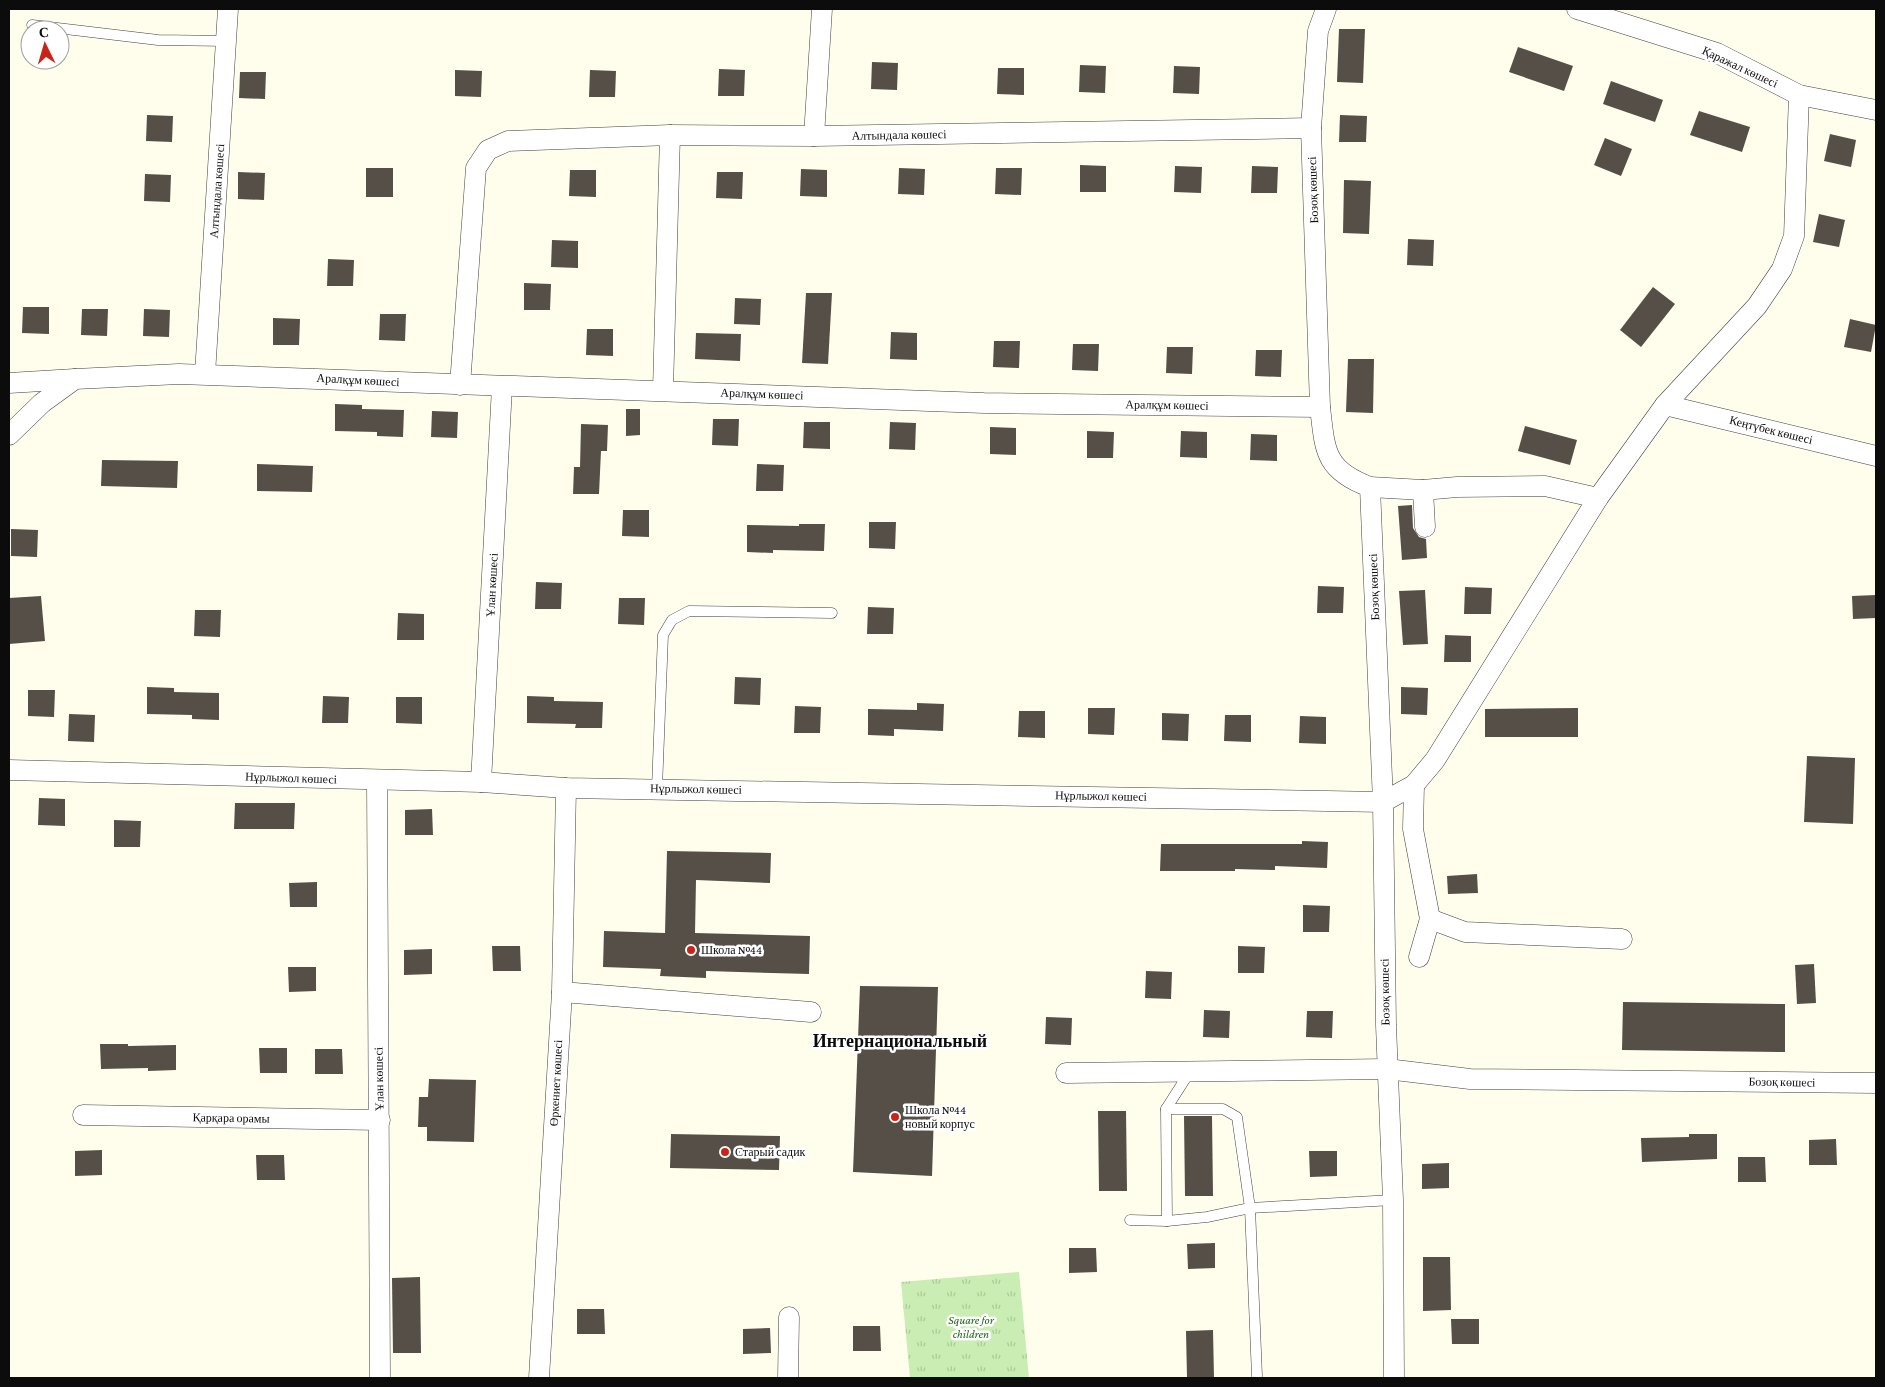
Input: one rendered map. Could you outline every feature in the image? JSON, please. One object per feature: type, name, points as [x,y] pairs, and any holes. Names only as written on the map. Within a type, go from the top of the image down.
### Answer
[{"type":"street","name":"Алтындала көшесі","points":[[205,374],[228,9]]},
{"type":"street","points":[[814,136],[822,9]]},
{"type":"street","name":"Бозоқ көшесі","points":[[1326,9],[1318,31],[1311,128],[1320,407],[1324,449],[1338,470],[1357,483],[1370,488],[1383,802],[1388,1069],[1393,1200],[1394,1378]]},
{"type":"street","name":"Қаражал көшесі","points":[[1577,9],[1717,53],[1799,95],[1876,110]]},
{"type":"street","points":[[1383,802],[1414,785],[1436,760],[1598,498],[1665,404],[1757,306],[1782,269],[1794,236],[1799,95]]},
{"type":"street","name":"Алтындала көшесі","points":[[460,385],[476,168],[488,150],[508,142],[670,135],[814,136],[1311,128]]},
{"type":"street","points":[[663,390],[670,135]]},
{"type":"street","name":"Аралқұм көшесі","points":[[9,383],[205,374],[502,387],[663,390],[984,403],[1320,407]]},
{"type":"street","points":[[9,435],[42,403],[75,379]]},
{"type":"street","name":"Ұлан көшесі","points":[[482,782],[502,387]]},
{"type":"street","name":"Кеңтүбек көшесі","points":[[1665,404],[1876,456]]},
{"type":"street","points":[[1370,488],[1423,490],[1457,487],[1545,486],[1598,498]]},
{"type":"street","points":[[1423,490],[1425,527]]},
{"type":"street","name":"Нұрлыжол көшесі","points":[[9,770],[482,782],[566,788],[657,788],[1383,802]]},
{"type":"street","name":"Ұлан көшесі","points":[[377,780],[380,1378]]},
{"type":"street","points":[[1414,785],[1413,830],[1430,919],[1419,957]]},
{"type":"street","name":"Өркениет көшесі","points":[[539,1378],[562,992],[566,788]]},
{"type":"street","points":[[1430,919],[1465,932],[1622,940]]},
{"type":"street","points":[[562,992],[811,1012]]},
{"type":"street","name":"Бозоқ көшесі","points":[[1066,1073],[1189,1073],[1388,1069],[1470,1079],[1876,1083]]},
{"type":"street","name":"Қарқара орамы","points":[[83,1115],[380,1120]]},
{"type":"street","points":[[788,1378],[789,1317]]},
{"type":"lane","points":[[70,30],[158,40],[227,41]]},
{"type":"lane","points":[[657,788],[663,635],[672,620],[689,611],[832,613]]},
{"type":"lane","points":[[1167,1221],[1166,1109],[1189,1073]]},
{"type":"lane","points":[[1166,1109],[1223,1109],[1237,1116],[1250,1208],[1257,1376]]},
{"type":"lane","points":[[1130,1220],[1167,1221],[1207,1217],[1250,1208],[1393,1200]]},
{"type":"green space","name":"Square for children","points":[[1019,1272],[1029,1378],[910,1378],[901,1282]]},
{"type":"building","points":[[1339,29],[1365,29],[1363,83],[1337,82]]},
{"type":"building","points":[[1518,47],[1573,66],[1564,91],[1509,72]]},
{"type":"building","points":[[872,62],[898,63],[897,90],[871,89]]},
{"type":"building","points":[[1080,65],[1106,66],[1105,93],[1079,92]]},
{"type":"building","points":[[1174,66],[1200,67],[1199,94],[1173,93]]},
{"type":"building","points":[[998,68],[1024,68],[1024,95],[997,94]]},
{"type":"building","points":[[719,69],[745,70],[744,96],[718,96]]},
{"type":"building","points":[[455,70],[482,71],[481,97],[455,96]]},
{"type":"building","points":[[590,70],[616,71],[615,97],[589,97]]},
{"type":"building","points":[[240,72],[266,72],[265,99],[239,98]]},
{"type":"building","points":[[1611,81],[1663,100],[1655,122],[1603,104]]},
{"type":"building","points":[[1699,111],[1750,127],[1742,152],[1690,135]]},
{"type":"building","points":[[147,115],[173,116],[172,142],[146,141]]},
{"type":"building","points":[[1340,115],[1367,116],[1366,142],[1339,142]]},
{"type":"building","points":[[1830,134],[1856,140],[1851,167],[1824,161]]},
{"type":"building","points":[[1605,138],[1632,149],[1621,176],[1594,165]]},
{"type":"building","points":[[1080,165],[1106,166],[1106,192],[1080,192]]},
{"type":"building","points":[[1175,166],[1202,167],[1201,193],[1174,192]]},
{"type":"building","points":[[1252,166],[1278,167],[1277,193],[1251,193]]},
{"type":"building","points":[[366,168],[393,168],[393,197],[366,197]]},
{"type":"building","points":[[899,168],[925,169],[924,195],[898,194]]},
{"type":"building","points":[[996,168],[1022,168],[1021,195],[995,194]]},
{"type":"building","points":[[801,169],[827,170],[827,197],[800,196]]},
{"type":"building","points":[[570,170],[596,170],[596,197],[569,196]]},
{"type":"building","points":[[238,172],[265,173],[264,200],[238,199]]},
{"type":"building","points":[[717,172],[743,172],[742,199],[716,198]]},
{"type":"building","points":[[145,174],[171,175],[170,202],[144,201]]},
{"type":"building","points":[[1344,180],[1371,181],[1369,234],[1343,233]]},
{"type":"building","points":[[1819,214],[1845,220],[1839,247],[1813,242]]},
{"type":"building","points":[[1408,239],[1434,240],[1433,266],[1407,265]]},
{"type":"building","points":[[552,240],[578,241],[578,268],[551,267]]},
{"type":"building","points":[[328,259],[354,260],[353,286],[327,286]]},
{"type":"building","points":[[524,283],[551,284],[550,310],[524,310]]},
{"type":"building","points":[[1653,287],[1675,304],[1641,347],[1620,330]]},
{"type":"building","points":[[806,293],[832,293],[828,364],[802,363]]},
{"type":"building","points":[[735,298],[761,299],[760,325],[734,324]]},
{"type":"building","points":[[23,307],[49,307],[49,334],[22,333]]},
{"type":"building","points":[[82,309],[108,309],[107,336],[81,335]]},
{"type":"building","points":[[144,309],[170,310],[169,337],[143,336]]},
{"type":"building","points":[[380,314],[406,314],[405,341],[379,340]]},
{"type":"building","points":[[273,318],[300,319],[299,345],[273,345]]},
{"type":"building","points":[[1850,319],[1876,325],[1871,352],[1844,347]]},
{"type":"building","points":[[587,329],[613,329],[613,356],[586,355]]},
{"type":"building","points":[[891,332],[917,333],[917,360],[890,359]]},
{"type":"building","points":[[696,333],[741,334],[740,361],[695,359]]},
{"type":"building","points":[[994,341],[1020,341],[1019,368],[993,367]]},
{"type":"building","points":[[1073,344],[1099,344],[1098,371],[1072,370]]},
{"type":"building","points":[[1167,347],[1193,347],[1192,374],[1166,373]]},
{"type":"building","points":[[1256,350],[1282,350],[1281,377],[1255,376]]},
{"type":"building","points":[[1348,359],[1374,359],[1373,413],[1346,412]]},
{"type":"building","points":[[335,404],[362,405],[362,409],[404,410],[403,437],[377,436],[377,432],[335,431]]},
{"type":"building","points":[[626,409],[640,409],[640,435],[626,436]]},
{"type":"building","points":[[432,411],[458,412],[457,438],[431,437]]},
{"type":"building","points":[[713,419],[739,419],[738,446],[712,445]]},
{"type":"building","points":[[804,422],[830,422],[830,449],[803,448]]},
{"type":"building","points":[[890,422],[916,423],[915,450],[889,449]]},
{"type":"building","points":[[581,424],[608,425],[607,451],[601,451],[599,494],[573,494],[574,467],[580,467]]},
{"type":"building","points":[[1525,426],[1577,440],[1570,465],[1518,451]]},
{"type":"building","points":[[990,427],[1016,428],[1016,455],[990,454]]},
{"type":"building","points":[[1087,431],[1114,432],[1113,458],[1087,458]]},
{"type":"building","points":[[1181,431],[1207,432],[1207,458],[1180,457]]},
{"type":"building","points":[[1251,434],[1277,435],[1277,461],[1250,460]]},
{"type":"building","points":[[102,460],[178,461],[177,488],[101,486]]},
{"type":"building","points":[[257,464],[313,466],[312,492],[257,491]]},
{"type":"building","points":[[757,464],[784,465],[783,491],[756,491]]},
{"type":"building","points":[[1412,505],[1413,528],[1419,537],[1426,539],[1427,558],[1402,560],[1398,506]]},
{"type":"building","points":[[623,510],[649,510],[649,537],[622,536]]},
{"type":"building","points":[[869,522],[896,522],[895,549],[869,548]]},
{"type":"building","points":[[799,524],[825,524],[824,551],[773,550],[773,553],[747,552],[747,525],[799,526]]},
{"type":"building","points":[[11,529],[38,530],[37,557],[11,556]]},
{"type":"building","points":[[536,582],[562,583],[561,609],[535,609]]},
{"type":"building","points":[[1318,586],[1344,587],[1343,613],[1317,613]]},
{"type":"building","points":[[1465,587],[1492,588],[1491,614],[1464,614]]},
{"type":"building","points":[[1425,590],[1428,644],[1403,645],[1399,591]]},
{"type":"building","points":[[1876,595],[1876,618],[1853,619],[1852,596]]},
{"type":"building","points":[[41,596],[45,641],[9,644],[9,598]]},
{"type":"building","points":[[619,598],[645,598],[644,625],[618,624]]},
{"type":"building","points":[[868,607],[894,608],[893,634],[867,634]]},
{"type":"building","points":[[195,610],[221,610],[220,637],[194,636]]},
{"type":"building","points":[[398,613],[424,614],[424,640],[397,640]]},
{"type":"building","points":[[1445,635],[1471,636],[1471,662],[1444,662]]},
{"type":"building","points":[[735,677],[761,678],[760,705],[734,704]]},
{"type":"building","points":[[147,687],[174,688],[174,692],[219,693],[219,720],[192,719],[192,715],[147,714]]},
{"type":"building","points":[[1401,687],[1428,688],[1427,715],[1401,714]]},
{"type":"building","points":[[28,690],[55,690],[54,717],[28,716]]},
{"type":"building","points":[[323,696],[349,697],[348,723],[322,723]]},
{"type":"building","points":[[527,696],[554,697],[554,701],[603,702],[602,728],[575,728],[576,724],[527,723]]},
{"type":"building","points":[[396,697],[422,697],[422,724],[396,723]]},
{"type":"building","points":[[917,703],[944,704],[943,731],[894,729],[894,736],[868,735],[868,709],[917,710]]},
{"type":"building","points":[[795,706],[821,707],[820,733],[794,733]]},
{"type":"building","points":[[1088,708],[1115,708],[1114,735],[1088,734]]},
{"type":"building","points":[[1578,708],[1578,737],[1485,737],[1485,709]]},
{"type":"building","points":[[1019,711],[1045,711],[1045,738],[1018,737]]},
{"type":"building","points":[[1162,713],[1189,714],[1188,741],[1162,740]]},
{"type":"building","points":[[69,714],[95,715],[94,742],[68,741]]},
{"type":"building","points":[[1225,715],[1251,715],[1251,742],[1224,741]]},
{"type":"building","points":[[1300,716],[1326,717],[1326,744],[1299,743]]},
{"type":"building","points":[[1807,756],[1855,758],[1853,824],[1804,822]]},
{"type":"building","points":[[39,798],[65,799],[65,826],[38,825]]},
{"type":"building","points":[[235,803],[295,803],[294,829],[234,829]]},
{"type":"building","points":[[432,809],[433,835],[405,835],[405,810]]},
{"type":"building","points":[[114,820],[141,821],[140,847],[114,847]]},
{"type":"building","points":[[1302,841],[1328,842],[1327,868],[1275,866],[1275,870],[1160,871],[1161,844],[1302,844]]},
{"type":"building","points":[[667,851],[771,853],[770,883],[696,880],[695,933],[810,936],[809,974],[706,971],[706,978],[660,976],[661,969],[603,967],[604,931],[665,933]]},
{"type":"building","points":[[1477,874],[1478,893],[1448,894],[1447,876]]},
{"type":"building","points":[[317,882],[317,907],[290,907],[289,883]]},
{"type":"building","points":[[1303,905],[1330,906],[1329,932],[1303,932]]},
{"type":"building","points":[[492,946],[520,946],[521,971],[493,971]]},
{"type":"building","points":[[1238,946],[1265,947],[1264,973],[1238,973]]},
{"type":"building","points":[[432,949],[432,974],[404,975],[404,950]]},
{"type":"building","points":[[1814,964],[1816,1003],[1797,1004],[1795,965]]},
{"type":"building","points":[[288,967],[316,967],[316,991],[289,992]]},
{"type":"building","points":[[1146,971],[1172,972],[1171,999],[1145,998]]},
{"type":"building","points":[[860,986],[938,987],[932,1176],[853,1172]]},
{"type":"building","points":[[1623,1002],[1785,1004],[1785,1052],[1622,1050]]},
{"type":"building","points":[[1204,1010],[1230,1011],[1229,1038],[1203,1037]]},
{"type":"building","points":[[1307,1011],[1333,1011],[1332,1038],[1306,1037]]},
{"type":"building","points":[[1046,1017],[1072,1018],[1071,1045],[1045,1044]]},
{"type":"building","points":[[100,1044],[128,1044],[128,1046],[176,1045],[176,1070],[148,1071],[148,1068],[101,1069]]},
{"type":"building","points":[[259,1048],[287,1048],[287,1073],[260,1073]]},
{"type":"building","points":[[315,1049],[342,1049],[343,1074],[315,1074]]},
{"type":"building","points":[[429,1079],[476,1080],[474,1142],[427,1141],[427,1127],[418,1127],[419,1097],[428,1097]]},
{"type":"building","points":[[1098,1111],[1126,1111],[1127,1191],[1099,1191]]},
{"type":"building","points":[[1184,1116],[1212,1116],[1213,1196],[1185,1196]]},
{"type":"building","name":"Старый садик","points":[[671,1134],[780,1136],[779,1170],[670,1168]]},
{"type":"building","points":[[1689,1134],[1717,1134],[1717,1159],[1642,1162],[1641,1138],[1689,1137]]},
{"type":"building","points":[[1836,1139],[1837,1165],[1809,1165],[1809,1140]]},
{"type":"building","points":[[102,1150],[102,1175],[75,1176],[75,1151]]},
{"type":"building","points":[[1309,1151],[1337,1151],[1337,1176],[1310,1177]]},
{"type":"building","points":[[256,1155],[284,1155],[285,1180],[257,1180]]},
{"type":"building","points":[[1738,1157],[1765,1157],[1766,1182],[1738,1182]]},
{"type":"building","points":[[1449,1163],[1449,1188],[1422,1189],[1422,1164]]},
{"type":"building","points":[[1215,1243],[1215,1268],[1188,1269],[1187,1244]]},
{"type":"building","points":[[1069,1248],[1096,1248],[1097,1272],[1069,1273]]},
{"type":"building","points":[[1423,1257],[1450,1257],[1451,1310],[1423,1311]]},
{"type":"building","points":[[420,1277],[421,1353],[393,1353],[392,1278]]},
{"type":"building","points":[[577,1309],[604,1309],[605,1334],[577,1334]]},
{"type":"building","points":[[1451,1319],[1479,1319],[1479,1344],[1452,1344]]},
{"type":"building","points":[[853,1326],[880,1326],[881,1351],[853,1351]]},
{"type":"building","points":[[770,1328],[771,1353],[743,1354],[743,1329]]},
{"type":"building","points":[[1213,1330],[1214,1378],[1187,1378],[1186,1331]]},
{"type":"place","name":"Школа №44","points":[[691,950]]},
{"type":"place","name":"Школа №44 новый корпус","points":[[895,1117]]},
{"type":"place","name":"Старый садик","points":[[725,1152]]},
{"type":"district","name":"Интернациональный","points":[[900,1041]]}]
